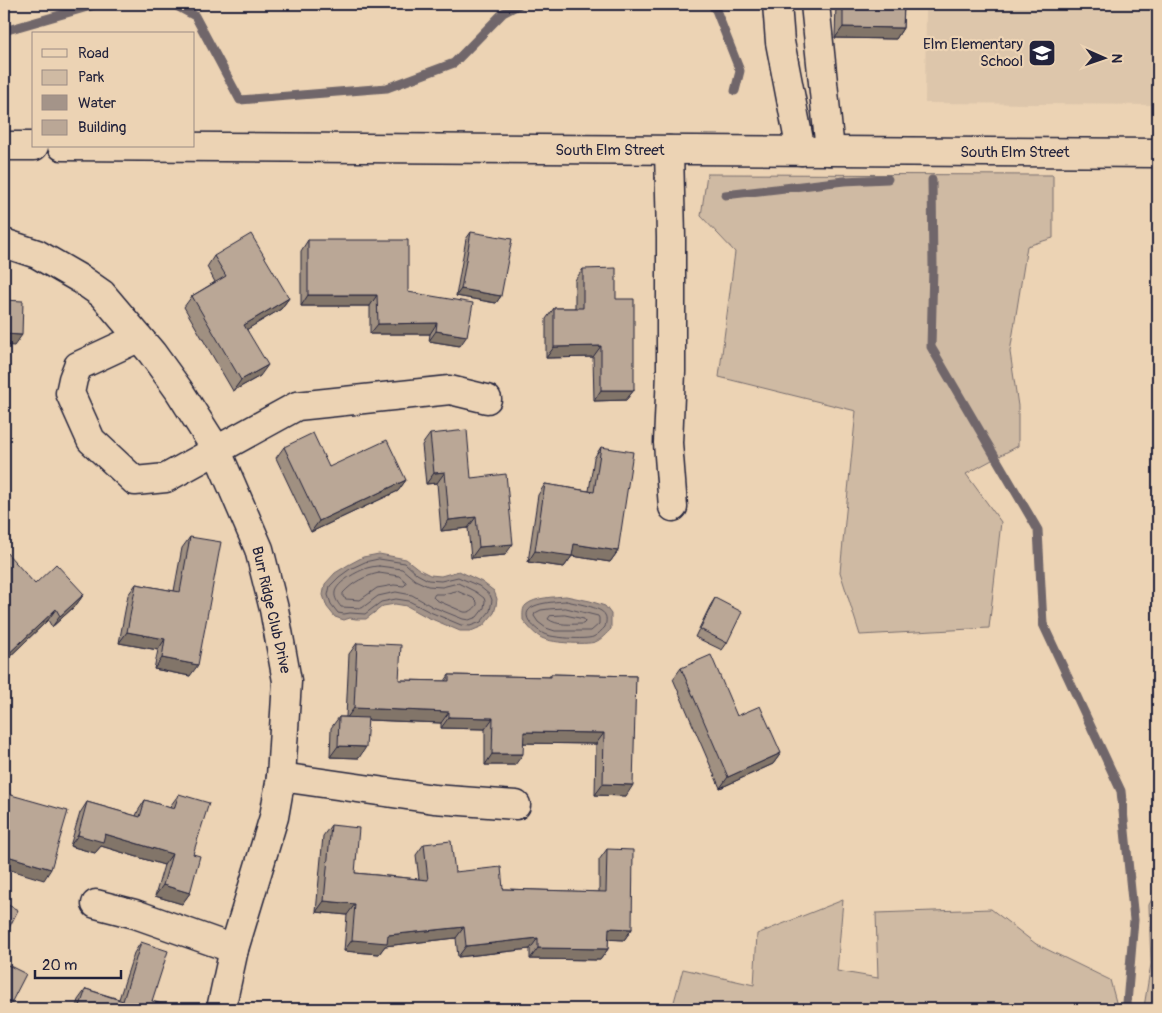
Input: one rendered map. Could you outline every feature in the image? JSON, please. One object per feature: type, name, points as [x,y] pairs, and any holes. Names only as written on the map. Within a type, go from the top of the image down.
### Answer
[{"type":"street","points":[[776,4],[780,42],[801,151]]},
{"type":"street","points":[[814,4],[830,150]]},
{"type":"street","points":[[4,146],[32,146]]},
{"type":"street","name":"South Elm Street","points":[[195,147],[1158,153]]},
{"type":"street","points":[[669,150],[671,248],[668,443],[672,507]]},
{"type":"street","name":"Burr Ridge Club Drive","points":[[4,243],[37,254],[102,294],[152,353],[178,389],[216,449],[259,549],[274,609],[287,680],[281,777],[274,817],[234,949],[221,1009]]},
{"type":"street","points":[[138,338],[78,366],[70,393],[91,440],[135,481],[166,478],[297,406],[450,390],[487,399]]},
{"type":"street","points":[[281,777],[434,800],[516,805]]},
{"type":"street","points":[[96,904],[134,914],[234,949]]},
{"type":"shaded area","name":"Elm Elementary School","points":[[926,4],[1158,4],[1158,105],[925,103]]},
{"type":"green space","points":[[707,174],[1053,175],[1053,238],[1027,246],[1010,352],[1018,406],[1018,446],[966,474],[1001,522],[989,628],[860,635],[840,572],[856,411],[719,377],[735,252],[701,216]]},
{"type":"green space","points":[[1158,887],[1158,1009],[1143,1009],[1151,964],[1149,905]]},
{"type":"green space","points":[[843,900],[837,971],[878,978],[876,913],[991,909],[1036,944],[1110,980],[1116,1002],[1113,1009],[672,1009],[683,969],[754,985],[757,934]]},
{"type":"water","points":[[379,554],[406,559],[430,575],[441,576],[459,571],[482,582],[494,591],[497,599],[494,613],[483,626],[471,631],[460,631],[407,606],[395,604],[383,606],[366,619],[350,618],[344,620],[335,617],[327,607],[323,595],[325,584],[335,573],[348,565],[363,557]]},
{"type":"water","points":[[566,596],[605,606],[611,614],[611,629],[595,642],[567,643],[540,637],[523,620],[524,608],[530,602]]},
{"type":"building","points":[[843,4],[904,4],[903,28],[843,27]]},
{"type":"building","points":[[471,232],[512,239],[501,296],[461,289]]},
{"type":"building","points":[[251,234],[289,298],[244,325],[268,365],[241,380],[192,296],[226,276],[214,256]]},
{"type":"building","points":[[308,240],[408,240],[408,292],[473,303],[467,336],[436,331],[437,323],[378,324],[377,295],[308,295]]},
{"type":"building","points":[[616,268],[616,299],[634,299],[634,390],[601,390],[601,346],[554,347],[554,308],[583,308],[583,269]]},
{"type":"building","points":[[4,300],[23,301],[22,335],[4,334]]},
{"type":"building","points":[[467,430],[471,478],[506,474],[513,544],[479,547],[476,517],[449,520],[445,472],[434,473],[430,434]]},
{"type":"building","points":[[313,433],[329,467],[387,440],[406,480],[319,521],[284,447]]},
{"type":"building","points":[[601,447],[633,452],[618,551],[574,544],[572,556],[535,551],[545,484],[594,492]]},
{"type":"building","points":[[190,537],[221,542],[198,665],[162,658],[165,639],[127,632],[136,584],[180,592]]},
{"type":"building","points":[[6,552],[35,584],[56,564],[84,594],[60,616],[56,609],[4,658],[4,627],[9,623],[4,617],[4,554]]},
{"type":"building","points":[[715,598],[742,612],[727,643],[700,629]]},
{"type":"building","points":[[357,643],[401,645],[399,680],[449,681],[449,675],[551,677],[551,674],[636,676],[633,785],[603,784],[604,733],[524,732],[523,754],[492,754],[493,718],[449,717],[449,712],[354,708]]},
{"type":"building","points":[[711,655],[737,716],[760,706],[781,753],[728,777],[681,668]]},
{"type":"building","points":[[339,717],[368,718],[366,747],[338,746]]},
{"type":"building","points":[[4,793],[68,811],[51,869],[4,855]]},
{"type":"building","points":[[179,794],[209,803],[193,854],[200,856],[190,893],[163,885],[172,854],[105,834],[103,842],[78,835],[87,802],[140,817],[145,800],[174,809]]},
{"type":"building","points":[[331,825],[359,828],[355,873],[428,880],[424,844],[451,841],[455,872],[501,867],[503,889],[606,892],[607,849],[633,850],[632,929],[609,928],[608,949],[538,948],[538,938],[466,946],[464,927],[388,935],[387,943],[352,940],[355,904],[324,901]]},
{"type":"building","points":[[4,903],[18,910],[4,938]]},
{"type":"building","points":[[141,942],[168,951],[152,1001],[165,1005],[163,1009],[79,1009],[86,989],[123,1001]]},
{"type":"building","points":[[4,963],[26,974],[8,1009],[4,1007]]},
{"type":"waterway","points":[[4,31],[98,4]]},
{"type":"waterway","points":[[173,4],[195,16],[240,100],[387,88],[454,63],[503,13],[520,4]]},
{"type":"waterway","points":[[711,4],[716,10],[740,71],[735,91]]},
{"type":"waterway","points":[[725,195],[844,181],[888,179]]},
{"type":"waterway","points":[[932,180],[933,267],[931,347],[1038,530],[1043,624],[1121,791],[1134,920],[1125,1009]]},
{"type":"place","name":"Elm Elementary School","points":[[1042,53]]}]
